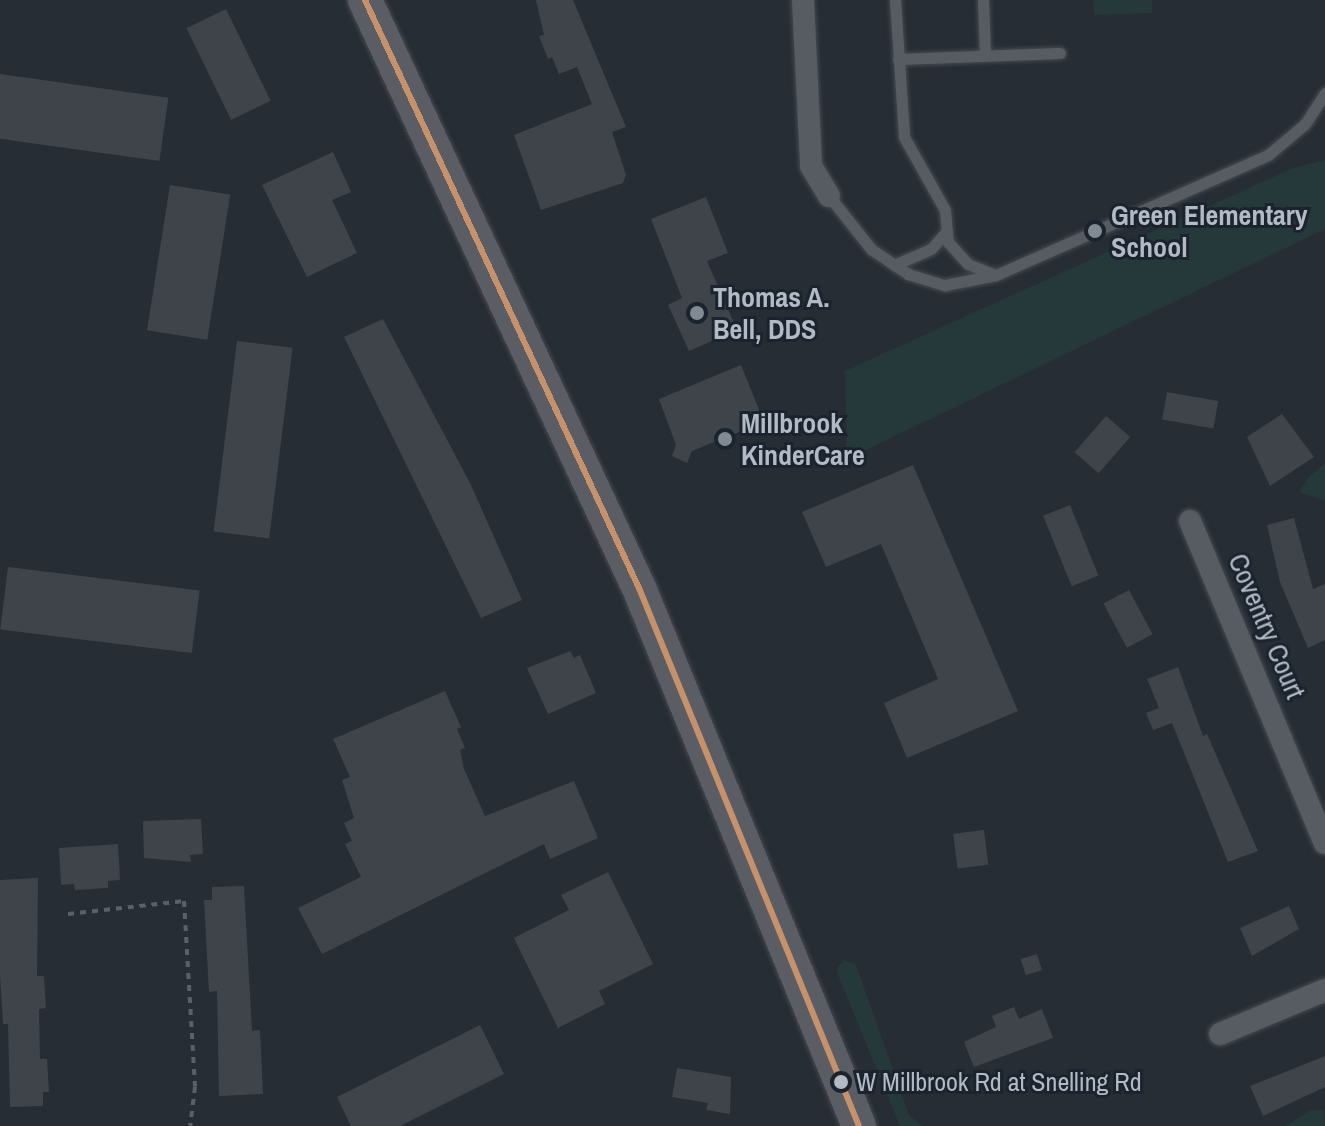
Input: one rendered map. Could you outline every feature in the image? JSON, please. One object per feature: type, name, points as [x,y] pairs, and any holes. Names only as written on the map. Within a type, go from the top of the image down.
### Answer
[{"type":"main road","points":[[365,0],[639,588],[859,1126]]},
{"type":"street","points":[[803,0],[811,166],[829,196]]},
{"type":"street","name":"Coventry Court","points":[[1190,521],[1325,843]]},
{"type":"street","points":[[1220,1034],[1325,990]]},
{"type":"lane","points":[[895,0],[904,137],[945,210],[945,233],[968,264],[996,275]]},
{"type":"lane","points":[[983,0],[985,55]]},
{"type":"lane","points":[[898,59],[1060,53]]},
{"type":"lane","points":[[829,196],[871,249],[894,265],[945,285],[996,275],[1268,155],[1305,124],[1325,93]]},
{"type":"lane","points":[[894,265],[931,249],[945,233]]},
{"type":"path","points":[[68,914],[184,901],[195,1087],[190,1126]]},
{"type":"shaded area","points":[[1093,0],[1152,0],[1152,13],[1094,15]]},
{"type":"shaded area","points":[[1325,160],[1325,229],[847,459],[845,371],[1293,168]]},
{"type":"shaded area","points":[[1325,463],[1325,501],[1299,492],[1309,477]]},
{"type":"shaded area","points":[[844,960],[856,965],[909,1115],[922,1126],[900,1126],[836,970]]},
{"type":"shaded area","points":[[1311,1110],[1323,1110],[1325,1126],[1285,1126]]},
{"type":"building","points":[[536,0],[573,0],[626,127],[612,132],[626,175],[623,183],[541,210],[514,135],[592,104],[577,67],[559,74],[552,57],[548,59],[539,36],[544,35]]},
{"type":"building","points":[[226,9],[271,101],[231,120],[186,28]]},
{"type":"building","points":[[0,74],[168,98],[159,161],[0,139]]},
{"type":"building","points":[[333,152],[351,192],[332,200],[357,253],[307,277],[262,185]]},
{"type":"building","points":[[170,185],[230,195],[207,340],[147,330]]},
{"type":"building","points":[[706,197],[728,253],[707,261],[737,330],[689,351],[668,305],[682,298],[651,219]]},
{"type":"building","points":[[383,319],[470,483],[522,600],[481,618],[344,337]]},
{"type":"building","points":[[237,341],[293,348],[269,538],[214,532]]},
{"type":"building","points":[[741,365],[764,422],[692,451],[687,463],[672,456],[676,445],[659,399]]},
{"type":"building","points":[[1167,392],[1218,401],[1213,429],[1162,420]]},
{"type":"building","points":[[1282,414],[1314,457],[1270,486],[1247,437]]},
{"type":"building","points":[[1106,416],[1130,437],[1099,473],[1075,452]]},
{"type":"building","points":[[913,465],[1018,711],[907,758],[884,703],[938,679],[881,544],[826,567],[802,512]]},
{"type":"building","points":[[1070,505],[1098,575],[1072,586],[1043,516]]},
{"type":"building","points":[[1294,518],[1313,589],[1325,584],[1325,640],[1308,648],[1280,582],[1267,525]]},
{"type":"building","points":[[8,567],[200,591],[192,653],[0,630]]},
{"type":"building","points":[[1129,590],[1152,634],[1127,648],[1103,604]]},
{"type":"building","points":[[570,651],[574,658],[580,655],[596,693],[548,714],[527,668]]},
{"type":"building","points":[[1178,667],[1203,736],[1207,734],[1258,851],[1228,862],[1172,723],[1153,730],[1146,713],[1159,708],[1147,679]]},
{"type":"building","points":[[445,691],[461,727],[457,729],[465,748],[460,750],[464,769],[485,816],[574,781],[598,838],[550,859],[544,844],[322,954],[298,908],[361,877],[345,844],[352,841],[344,823],[354,818],[342,780],[350,777],[333,739]]},
{"type":"building","points":[[201,819],[203,854],[190,855],[191,862],[144,858],[143,821]]},
{"type":"building","points":[[984,830],[988,865],[957,869],[953,834]]},
{"type":"building","points":[[118,844],[120,880],[108,881],[108,888],[75,890],[74,884],[61,885],[59,848]]},
{"type":"building","points":[[608,872],[653,964],[599,991],[605,1004],[558,1028],[514,938],[569,910],[561,895]]},
{"type":"building","points":[[38,878],[37,976],[44,976],[46,1008],[39,1009],[40,1059],[47,1059],[49,1092],[43,1092],[43,1106],[10,1107],[8,1024],[3,1024],[0,975],[0,880]]},
{"type":"building","points":[[244,886],[252,1031],[260,1030],[263,1094],[219,1096],[217,991],[209,992],[204,900],[212,900],[212,887]]},
{"type":"building","points":[[1289,906],[1299,929],[1252,956],[1240,928]]},
{"type":"building","points":[[1037,954],[1042,970],[1026,975],[1021,959]]},
{"type":"building","points":[[1014,1007],[1019,1019],[1042,1009],[1053,1038],[974,1067],[964,1042],[996,1027],[992,1016]]},
{"type":"building","points":[[480,1025],[504,1074],[400,1126],[351,1126],[337,1097]]},
{"type":"building","points":[[1325,1056],[1325,1087],[1263,1116],[1250,1086]]},
{"type":"building","points":[[677,1068],[731,1077],[730,1114],[706,1110],[708,1103],[672,1097]]},
{"type":"transit line","points":[[365,0],[639,588],[859,1126]]},
{"type":"place","name":"Green Elementary School","points":[[1095,231]]},
{"type":"place","name":"Thomas A. Bell, DDS","points":[[697,313]]},
{"type":"place","name":"Millbrook KinderCare","points":[[725,439]]},
{"type":"place","name":"W Millbrook Rd at Snelling Rd","points":[[841,1082]]}]
